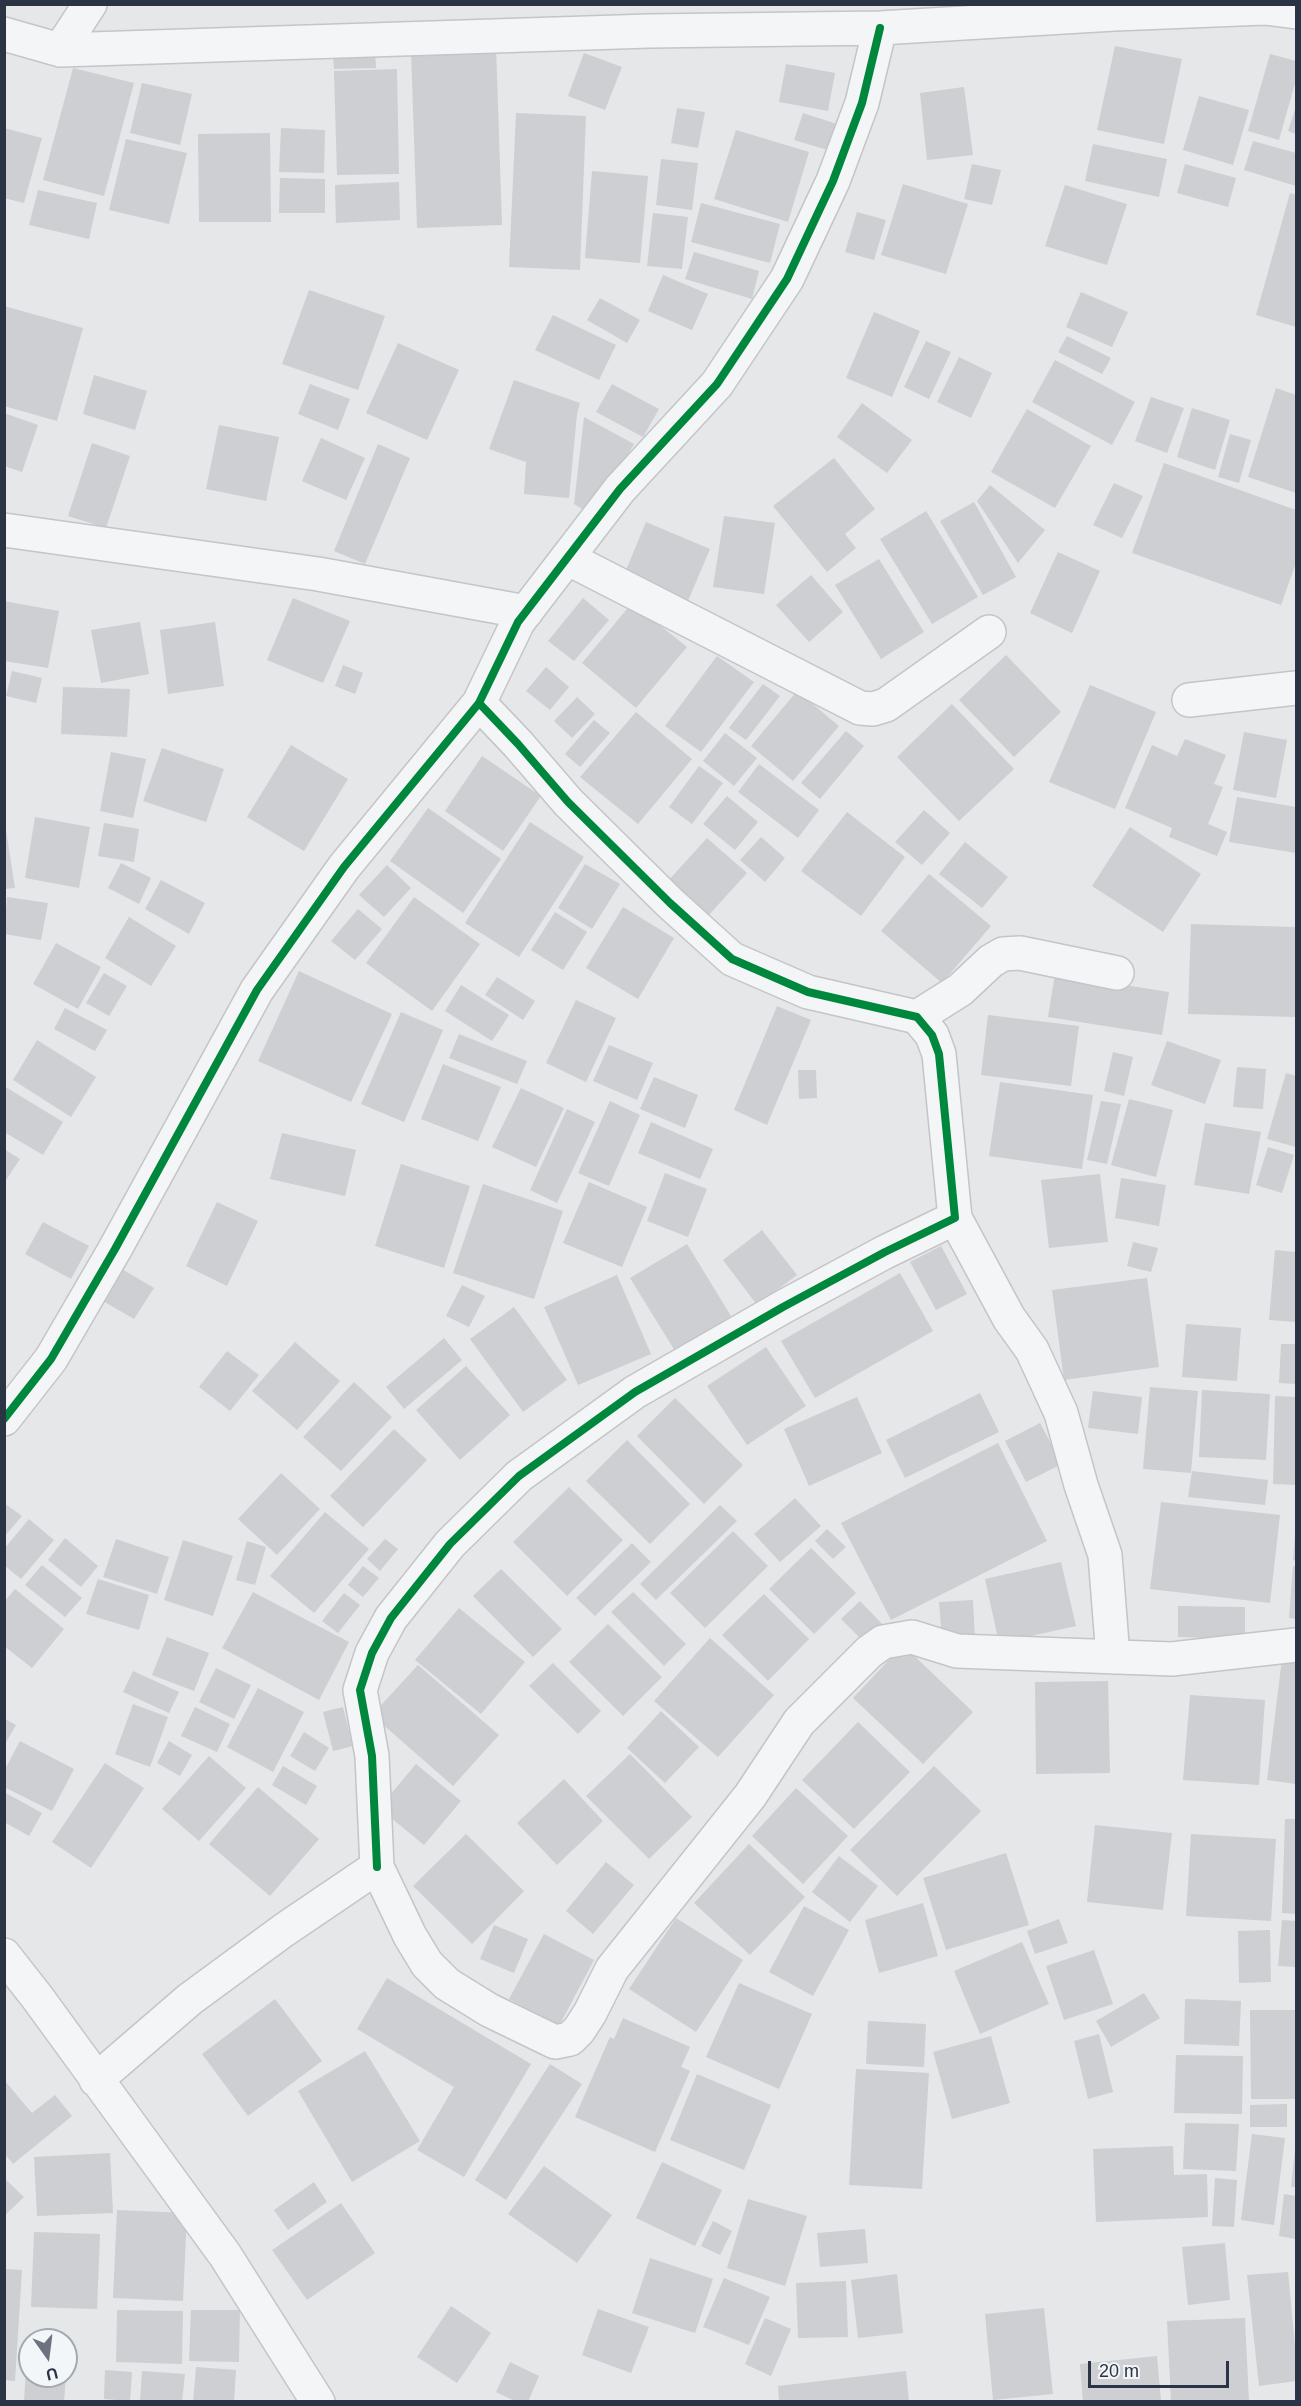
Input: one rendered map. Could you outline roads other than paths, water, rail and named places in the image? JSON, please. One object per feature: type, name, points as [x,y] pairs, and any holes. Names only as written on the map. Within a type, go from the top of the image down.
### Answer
[{"type":"street","points":[[60,50],[90,4]]},
{"type":"street","points":[[4,34],[60,50],[649,31],[880,28],[1126,13],[1265,8],[1296,12]]},
{"type":"street","points":[[4,1419],[51,1359],[115,1249],[257,990],[344,867],[479,703],[518,622],[620,489],[717,384],[787,279],[833,181],[862,103],[880,28]]},
{"type":"street","points":[[4,530],[132,546],[318,574],[526,612]]},
{"type":"street","points":[[567,558],[860,708],[873,710],[886,705],[989,632]]},
{"type":"street","points":[[1189,700],[1296,687]]},
{"type":"street","points":[[479,703],[568,802],[670,903],[732,959],[808,993],[917,1017],[932,1035],[939,1054],[955,1218],[1009,1318],[1032,1350],[1061,1413],[1081,1485],[1105,1555],[1113,1657]]},
{"type":"street","points":[[917,1017],[960,990],[991,961],[1003,954],[1020,953],[1117,973]]},
{"type":"street","points":[[955,1218],[783,1306],[635,1392],[519,1476],[450,1544],[391,1618],[372,1653],[360,1690],[372,1756],[377,1867],[410,1936],[427,1964],[447,1984],[489,2010],[555,2042],[570,2039],[590,2013],[612,1969],[750,1796],[799,1722],[868,1652],[883,1642],[912,1637],[957,1651],[1172,1659],[1296,1645]]},
{"type":"street","points":[[96,2080],[190,1999],[284,1930],[377,1867]]},
{"type":"street","points":[[4,1955],[225,2255],[318,2402]]}]
